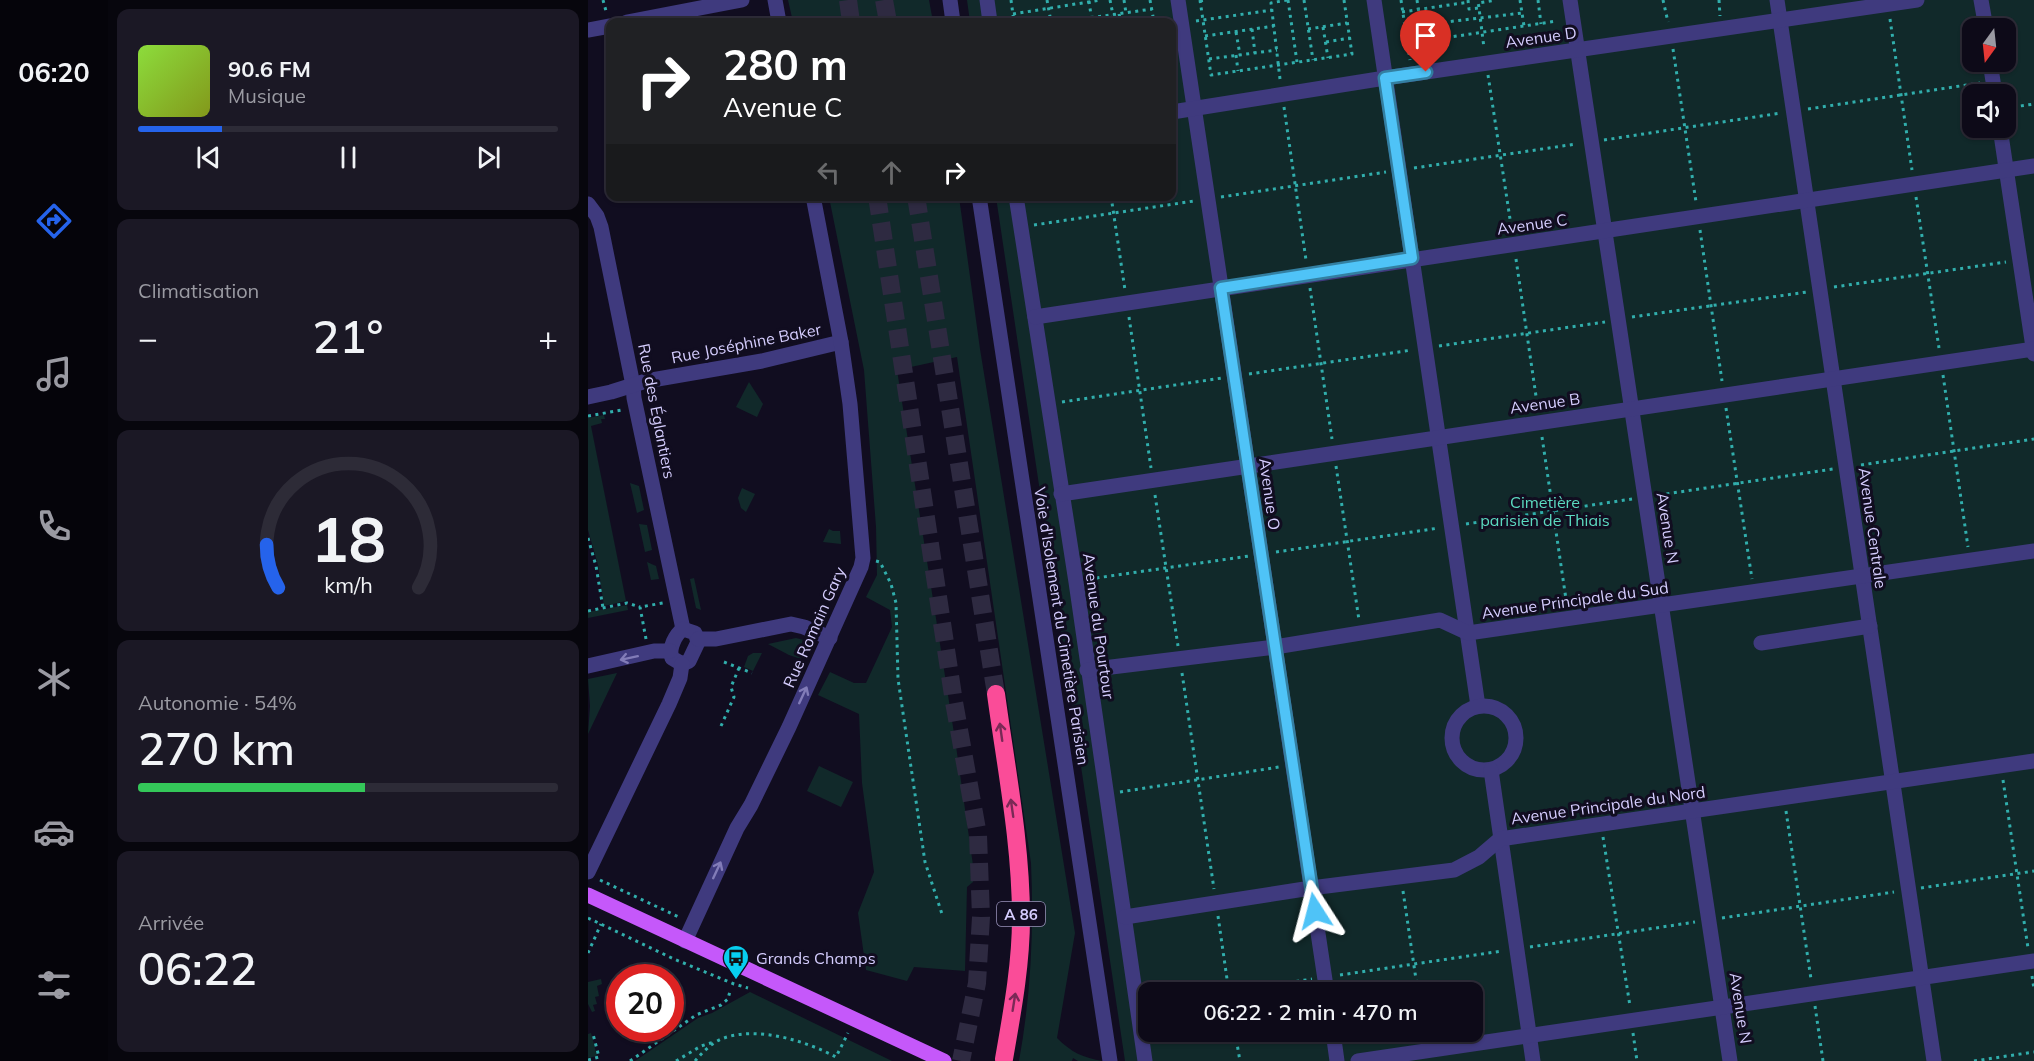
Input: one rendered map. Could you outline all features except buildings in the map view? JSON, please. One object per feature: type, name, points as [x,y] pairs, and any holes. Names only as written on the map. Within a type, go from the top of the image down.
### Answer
[{"type":"highway","name":"A 86","points":[[996,694],[1017,844],[1021,919],[1016,987],[1004,1059]]},
{"type":"main road","points":[[588,895],[944,1061]]},
{"type":"street","points":[[648,18],[742,0]]},
{"type":"street","points":[[775,0],[778,18]]},
{"type":"street","points":[[950,0],[952,18]]},
{"type":"street","points":[[987,0],[989,18]]},
{"type":"street","name":"Avenue O","points":[[1178,0],[1326,982]]},
{"type":"street","points":[[1374,0],[1478,706]]},
{"type":"street","name":"Avenue N","points":[[1570,0],[1730,1061]]},
{"type":"street","name":"Avenue Centrale","points":[[1777,0],[1934,1061]]},
{"type":"street","name":"Avenue D","points":[[1176,111],[1385,78],[1917,0]]},
{"type":"street","points":[[1981,0],[1984,18]]},
{"type":"street","points":[[588,30],[606,20]]},
{"type":"street","points":[[2002,138],[2034,354]]},
{"type":"street","name":"Avenue C","points":[[1035,318],[1412,258],[1605,232],[2034,166]]},
{"type":"street","name":"Rue Romain Gary","points":[[685,941],[737,828],[752,805],[830,638],[863,558],[850,404],[841,342],[814,201]]},
{"type":"street","name":"Voie d'Isolement du Cimetière Parisien","points":[[980,201],[1110,1061]]},
{"type":"street","name":"Avenue du Pourtour","points":[[1017,201],[1076,582],[1145,1061]]},
{"type":"street","name":"Rue des Églantiers","points":[[588,204],[597,216],[601,227],[634,398],[683,629]]},
{"type":"street","name":"Rue Joséphine Baker","points":[[588,397],[633,385],[762,361],[841,342]]},
{"type":"street","name":"Avenue B","points":[[1061,494],[2034,349]]},
{"type":"street","name":"Avenue Principale du Sud","points":[[1087,670],[1275,647],[1440,620],[1468,633],[2034,550]]},
{"type":"street","points":[[698,639],[716,639],[791,624],[830,638]]},
{"type":"street","points":[[1761,643],[1870,626]]},
{"type":"street","points":[[591,868],[673,694],[680,678],[682,664],[691,657],[698,639],[695,633],[683,629],[679,632],[670,651],[672,658],[682,664]]},
{"type":"street","points":[[588,666],[654,651],[670,651]]},
{"type":"street","points":[[1478,706],[1490,706],[1500,710],[1514,726],[1515,748],[1510,758],[1491,770],[1471,768],[1461,762],[1452,744],[1451,734],[1460,715],[1478,706]]},
{"type":"street","name":"Avenue Principale du Nord","points":[[1125,917],[1311,888],[1454,870],[1467,865],[1500,839],[2034,761]]},
{"type":"street","points":[[1491,770],[1533,1061]]},
{"type":"street","points":[[1358,1061],[2032,961]]},
{"type":"street","points":[[1334,1042],[1337,1061]]},
{"type":"path","points":[[603,0],[608,18]]},
{"type":"path","points":[[1011,0],[1014,18]]},
{"type":"path","points":[[1047,0],[1050,18]]},
{"type":"path","points":[[1013,14],[1101,0]]},
{"type":"path","points":[[1110,0],[1113,15]]},
{"type":"path","points":[[1124,0],[1126,13]]},
{"type":"path","points":[[1150,0],[1153,18]]},
{"type":"path","points":[[1207,0],[1200,1],[1211,75],[1352,54],[1344,0]]},
{"type":"path","points":[[1297,62],[1288,0],[1270,1],[1361,633]]},
{"type":"path","points":[[1304,0],[1313,60]]},
{"type":"path","points":[[1401,0],[1409,60],[1426,57],[1418,0]]},
{"type":"path","points":[[1496,0],[1478,3],[1569,620]]},
{"type":"path","points":[[1520,0],[1524,26]]},
{"type":"path","points":[[1538,0],[1541,24]]},
{"type":"path","points":[[1663,0],[1685,127],[1754,592]]},
{"type":"path","points":[[1089,1],[1092,18]]},
{"type":"path","points":[[1402,12],[1468,1],[1469,9],[1479,8]]},
{"type":"path","points":[[1888,4],[1970,560]]},
{"type":"path","points":[[1100,18],[1152,9]]},
{"type":"path","points":[[1181,23],[1272,10]]},
{"type":"path","points":[[1556,10],[1559,30]]},
{"type":"path","points":[[1421,25],[1522,13]]},
{"type":"path","points":[[1119,14],[1120,18]]},
{"type":"path","points":[[1424,42],[1557,21]]},
{"type":"path","points":[[1308,29],[1347,23]]},
{"type":"path","points":[[1205,36],[1274,26]]},
{"type":"path","points":[[1323,26],[1328,58]]},
{"type":"path","points":[[1252,29],[1255,53]]},
{"type":"path","points":[[1236,32],[1238,71]]},
{"type":"path","points":[[1326,42],[1350,38]]},
{"type":"path","points":[[1209,59],[1276,50]]},
{"type":"path","points":[[1021,227],[1901,95],[1962,90]]},
{"type":"path","points":[[2016,107],[2034,104]]},
{"type":"path","points":[[1112,201],[1228,982]]},
{"type":"path","points":[[1048,404],[2020,260]]},
{"type":"path","points":[[588,416],[624,410]]},
{"type":"path","points":[[1076,582],[2034,439]]},
{"type":"path","points":[[588,538],[596,566],[603,608]]},
{"type":"path","points":[[863,558],[880,562],[891,584],[896,603],[898,679],[925,862],[942,914]]},
{"type":"path","points":[[588,611],[627,603],[640,607],[665,602]]},
{"type":"path","points":[[640,607],[647,644]]},
{"type":"path","points":[[724,662],[752,673]]},
{"type":"path","points":[[721,726],[734,697],[731,687],[739,668]]},
{"type":"path","points":[[1106,794],[1293,765]]},
{"type":"path","points":[[2001,766],[2032,961],[2034,989]]},
{"type":"path","points":[[1784,798],[1823,1061]]},
{"type":"path","points":[[1601,824],[1637,1061]]},
{"type":"path","points":[[591,868],[616,889],[685,920]]},
{"type":"path","points":[[1293,982],[2034,871]]},
{"type":"path","points":[[1401,877],[1416,982]]},
{"type":"path","points":[[588,953],[601,924]]},
{"type":"path","points":[[630,1061],[696,1015],[721,1005],[728,999],[730,990]]},
{"type":"path","points":[[695,1061],[716,1042],[724,1038],[743,1035],[777,1036],[806,1044],[836,1057],[851,1028]]},
{"type":"path","points":[[588,1060],[598,1057],[593,1034]]},
{"type":"path","points":[[676,1061],[708,1043],[716,1042]]},
{"type":"path","points":[[1237,1042],[1240,1061]]},
{"type":"path","points":[[1974,1061],[2034,1052]]},
{"type":"green space","points":[[788,0],[929,0],[932,18],[792,18]]},
{"type":"green space","name":"Cimetière parisien de Thiais","points":[[967,0],[2034,0],[2034,1061],[1125,1061],[997,201],[1176,201],[1176,18],[969,18]]},
{"type":"green space","points":[[830,201],[960,201],[980,349],[1075,933],[1057,1038],[1078,1054],[1103,1061],[1078,1061],[1073,1058],[1072,1061],[1019,1061],[1031,962],[1031,863],[957,357],[897,370],[974,872],[973,882],[967,887],[965,971],[914,967],[907,981],[866,970],[858,913],[874,872],[862,783],[859,714],[818,695],[830,672],[854,683],[866,683],[892,627],[890,610],[866,597],[877,575],[876,527],[864,370]]},
{"type":"green space","points":[[749,382],[763,404],[757,417],[736,407]]},
{"type":"green space","points":[[604,415],[605,419],[601,419],[602,423],[591,426],[626,601],[604,606],[598,565],[588,530],[588,418]]},
{"type":"green space","points":[[630,483],[639,486],[644,510],[637,513]]},
{"type":"green space","points":[[742,488],[755,494],[746,512],[741,508],[738,498]]},
{"type":"green space","points":[[639,524],[647,525],[652,550],[645,552]]},
{"type":"green space","points":[[829,529],[840,531],[841,544],[823,542]]},
{"type":"green space","points":[[647,562],[656,566],[659,579],[651,580]]},
{"type":"green space","points":[[694,578],[701,610],[696,608],[690,579]]},
{"type":"green space","points":[[627,605],[628,610],[588,618],[588,612]]},
{"type":"green space","points":[[796,638],[808,644],[801,659],[768,644]]},
{"type":"green space","points":[[753,653],[762,653],[753,671],[744,667],[748,656]]},
{"type":"green space","points":[[617,673],[588,734],[590,706],[588,679]]},
{"type":"green space","points":[[819,766],[853,782],[841,807],[807,791]]},
{"type":"green space","points":[[601,979],[602,984],[597,986],[599,996],[595,997],[597,1004],[593,1005],[595,1011],[592,1012],[588,1004],[588,982]]},
{"type":"green space","points":[[750,992],[892,1061],[635,1061],[663,1042],[684,1042],[684,1028],[698,1018]]},
{"type":"green space","points":[[591,1033],[597,1056],[588,1058],[588,1034]]},
{"type":"tunnel","points":[[848,0],[850,18]]},
{"type":"tunnel","points":[[884,0],[887,18]]},
{"type":"tunnel","points":[[878,201],[954,702],[978,835],[981,917],[977,983],[961,1061]]},
{"type":"tunnel","points":[[917,201],[996,694]]},
{"type":"place","name":"Grands Champs","points":[[736,981]]},
{"type":"route","points":[[1315,911],[1221,288],[1412,258],[1385,78],[1426,72]]}]
